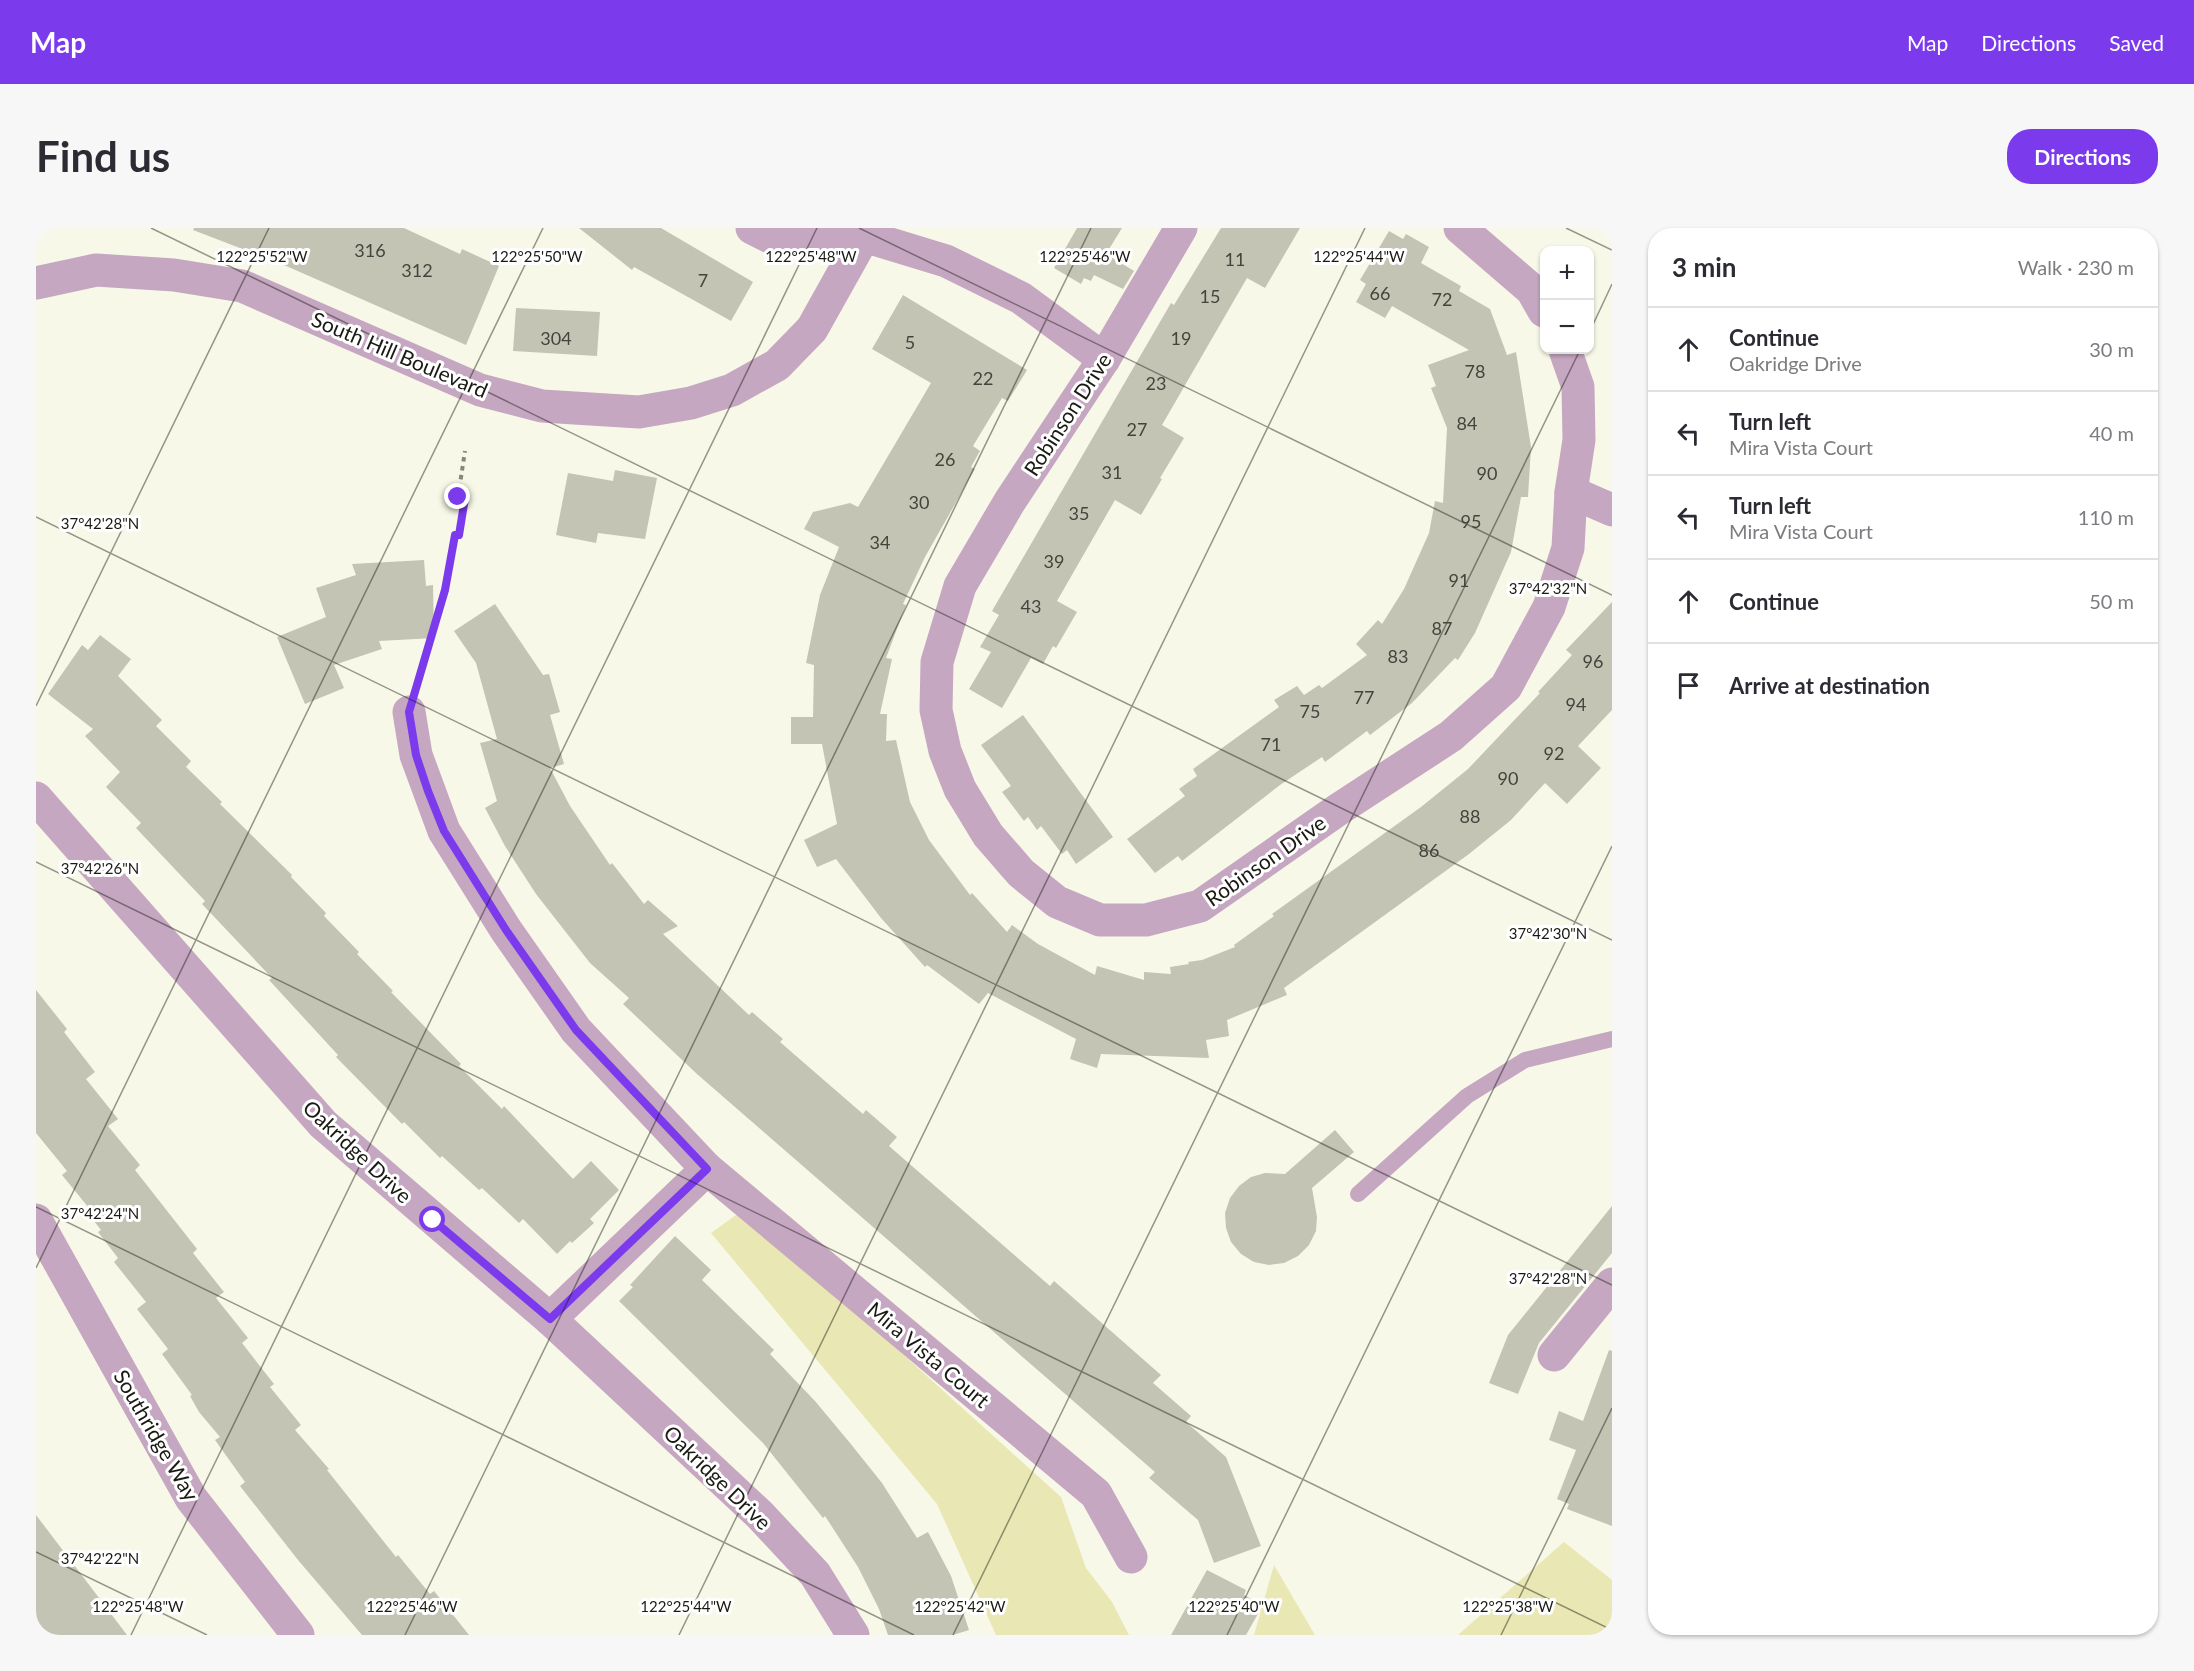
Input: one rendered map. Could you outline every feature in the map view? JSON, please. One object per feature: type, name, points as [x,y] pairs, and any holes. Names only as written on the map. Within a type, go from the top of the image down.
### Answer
[{"type":"street","name":"Robinson Drive","points":[[1181,228],[1104,359],[1010,501],[960,586],[937,662],[936,710],[945,751],[960,789],[988,835],[1021,873],[1057,902],[1100,920],[1146,920],[1200,906],[1339,809],[1452,736],[1506,687],[1549,607],[1568,548],[1571,492],[1579,440],[1578,387],[1566,354]]},
{"type":"street","points":[[1460,228],[1532,290],[1540,303]]},
{"type":"street","points":[[761,231],[864,232],[946,261],[1021,298],[1104,359]]},
{"type":"street","name":"South Hill Boulevard","points":[[36,283],[96,270],[174,275],[242,286],[480,390],[542,406],[639,412],[691,403],[732,390],[777,365],[812,329],[864,232]]},
{"type":"street","points":[[1571,492],[1612,510]]},
{"type":"street","name":"Mira Vista Court","points":[[409,712],[416,755],[444,831],[506,930],[576,1030],[707,1169],[1096,1494],[1131,1557]]},
{"type":"street","name":"Oakridge Drive","points":[[36,798],[323,1124],[550,1319],[760,1515],[815,1574],[853,1635]]},
{"type":"street","points":[[550,1319],[707,1169]]},
{"type":"street","name":"Southridge Way","points":[[36,1220],[191,1498],[298,1635]]},
{"type":"street","points":[[1554,1355],[1612,1284]]},
{"type":"lane","points":[[1358,1194],[1467,1096],[1525,1060],[1612,1039]]},
{"type":"path","points":[[409,712],[445,590],[455,535],[459,535],[465,498],[458,497],[465,452]]},
{"type":"shaded area","points":[[743,1210],[1061,1497],[1086,1568],[1112,1602],[1129,1635],[996,1635],[937,1504],[711,1233]]},
{"type":"shaded area","points":[[1564,1542],[1612,1580],[1612,1635],[1458,1635]]},
{"type":"shaded area","points":[[1274,1565],[1315,1635],[1254,1635]]},
{"type":"building","points":[[194,228],[404,228],[460,254],[462,249],[499,266],[466,345],[284,265],[193,230]]},
{"type":"building","points":[[579,228],[661,228],[753,282],[731,321],[634,267],[632,270]]},
{"type":"building","points":[[1077,228],[1122,228],[1106,254],[1134,271],[1123,289],[1094,275],[1091,281],[1084,278],[1081,284],[1054,268]]},
{"type":"building","points":[[1221,228],[1300,228],[1265,288],[1247,278],[1162,425],[1184,438],[1160,478],[1162,479],[1141,515],[1115,500],[1057,601],[1077,612],[1056,648],[1053,646],[1043,664],[1031,658],[1002,708],[969,689],[991,652],[980,647],[999,615],[992,611],[1171,303],[1174,305]]},
{"type":"building","points":[[1389,231],[1403,239],[1406,234],[1429,247],[1421,263],[1461,286],[1459,291],[1490,309],[1507,355],[1516,352],[1531,447],[1528,497],[1521,497],[1511,552],[1475,633],[1458,660],[1455,658],[1412,703],[1370,735],[1367,731],[1325,762],[1322,757],[1280,785],[1182,861],[1178,856],[1155,873],[1127,839],[1185,796],[1179,789],[1197,776],[1193,769],[1279,707],[1274,700],[1297,686],[1304,695],[1319,685],[1322,688],[1367,655],[1356,644],[1378,620],[1382,624],[1404,589],[1429,533],[1435,501],[1443,503],[1447,428],[1431,388],[1436,386],[1428,365],[1469,350],[1392,306],[1385,318],[1356,302],[1366,284],[1360,280]]},
{"type":"building","points":[[903,295],[1027,370],[1008,401],[1002,398],[973,446],[980,451],[971,467],[975,469],[925,557],[903,604],[906,605],[886,658],[892,659],[880,714],[887,714],[886,741],[896,740],[910,802],[929,840],[970,895],[972,893],[1007,932],[1012,925],[1038,944],[1095,975],[1097,966],[1144,980],[1144,972],[1171,974],[1170,967],[1202,960],[1235,947],[1234,945],[1274,916],[1272,914],[1421,807],[1468,769],[1540,693],[1538,692],[1572,655],[1566,650],[1612,602],[1612,710],[1578,746],[1601,768],[1567,804],[1545,783],[1511,820],[1469,854],[1284,988],[1287,995],[1227,1020],[1229,1036],[1206,1040],[1209,1058],[1101,1054],[1097,1068],[1070,1059],[1076,1039],[988,993],[979,1004],[927,965],[925,967],[881,918],[836,859],[817,867],[804,840],[837,824],[822,744],[791,744],[791,717],[813,717],[814,665],[806,663],[820,595],[839,547],[804,529],[813,512],[850,503],[858,507],[931,383],[872,349]]},
{"type":"building","points":[[516,308],[600,312],[597,356],[513,351]]},
{"type":"building","points":[[615,470],[657,478],[645,539],[598,533],[596,543],[556,535],[568,473],[613,481]]},
{"type":"building","points":[[424,560],[426,586],[433,585],[434,638],[379,641],[382,649],[334,665],[344,688],[305,704],[277,637],[326,617],[316,588],[356,575],[352,564]]},
{"type":"building","points":[[495,604],[543,675],[549,674],[560,712],[550,715],[564,764],[550,768],[570,806],[610,865],[612,863],[644,904],[648,900],[678,926],[663,934],[749,1015],[752,1012],[783,1039],[780,1042],[863,1114],[866,1110],[897,1137],[889,1146],[1050,1286],[1054,1281],[1161,1375],[1153,1383],[1191,1416],[1186,1422],[1226,1457],[1261,1546],[1214,1563],[1198,1520],[1149,1478],[1155,1472],[697,1074],[623,1004],[629,998],[590,963],[536,894],[505,846],[485,808],[497,801],[480,743],[497,739],[476,663],[454,631]]},
{"type":"building","points":[[100,635],[131,659],[118,676],[162,720],[156,726],[191,761],[186,767],[292,875],[291,877],[326,913],[324,916],[359,952],[357,954],[461,1064],[459,1066],[502,1109],[504,1106],[573,1179],[591,1161],[619,1190],[590,1219],[594,1223],[572,1243],[570,1241],[557,1254],[523,1219],[519,1223],[482,1188],[479,1190],[442,1156],[440,1158],[404,1122],[402,1124],[336,1057],[338,1055],[269,980],[272,978],[202,904],[205,901],[136,828],[141,823],[106,787],[120,772],[85,736],[93,729],[48,694],[82,645],[88,650]]},
{"type":"building","points":[[1023,715],[1113,837],[1076,864],[1067,850],[1062,854],[1041,826],[1037,830],[1028,817],[1024,821],[1002,792],[1011,786],[981,745]]},
{"type":"building","points":[[36,990],[67,1029],[64,1032],[95,1072],[86,1079],[118,1119],[108,1126],[140,1165],[135,1170],[197,1249],[193,1253],[224,1292],[216,1298],[248,1338],[242,1343],[274,1384],[270,1387],[301,1425],[295,1430],[329,1469],[327,1470],[396,1557],[398,1555],[430,1594],[434,1591],[469,1635],[362,1635],[298,1560],[240,1486],[245,1482],[215,1440],[220,1437],[199,1412],[190,1396],[192,1395],[162,1354],[168,1349],[137,1309],[146,1302],[114,1262],[118,1258],[98,1232],[101,1230],[90,1216],[93,1213],[62,1175],[67,1171],[36,1133]]},
{"type":"building","points":[[1335,1130],[1354,1152],[1312,1188],[1317,1217],[1316,1231],[1309,1245],[1298,1256],[1284,1263],[1269,1265],[1254,1262],[1241,1254],[1231,1242],[1226,1228],[1225,1213],[1230,1198],[1239,1186],[1251,1177],[1265,1173],[1285,1174]]},
{"type":"building","points":[[1612,1206],[1612,1253],[1539,1343],[1518,1394],[1489,1383],[1508,1335]]},
{"type":"building","points":[[675,1236],[711,1270],[702,1280],[774,1350],[770,1354],[815,1401],[850,1443],[882,1483],[917,1538],[928,1532],[951,1576],[969,1630],[953,1635],[888,1635],[879,1609],[858,1567],[825,1516],[823,1518],[763,1443],[619,1301],[633,1287],[630,1285]]},
{"type":"building","points":[[1609,1350],[1612,1351],[1612,1526],[1567,1509],[1569,1504],[1557,1499],[1576,1450],[1549,1440],[1559,1411],[1583,1421]]},
{"type":"building","points":[[36,1515],[90,1586],[127,1635],[36,1635]]},
{"type":"building","points":[[1207,1570],[1246,1590],[1244,1595],[1263,1605],[1246,1635],[1171,1635]]},
{"type":"route","points":[[433,1220],[550,1319],[707,1169],[576,1030],[506,930],[444,831],[428,791],[416,755],[409,712],[445,590],[455,535],[459,535],[465,498],[458,497]]}]
